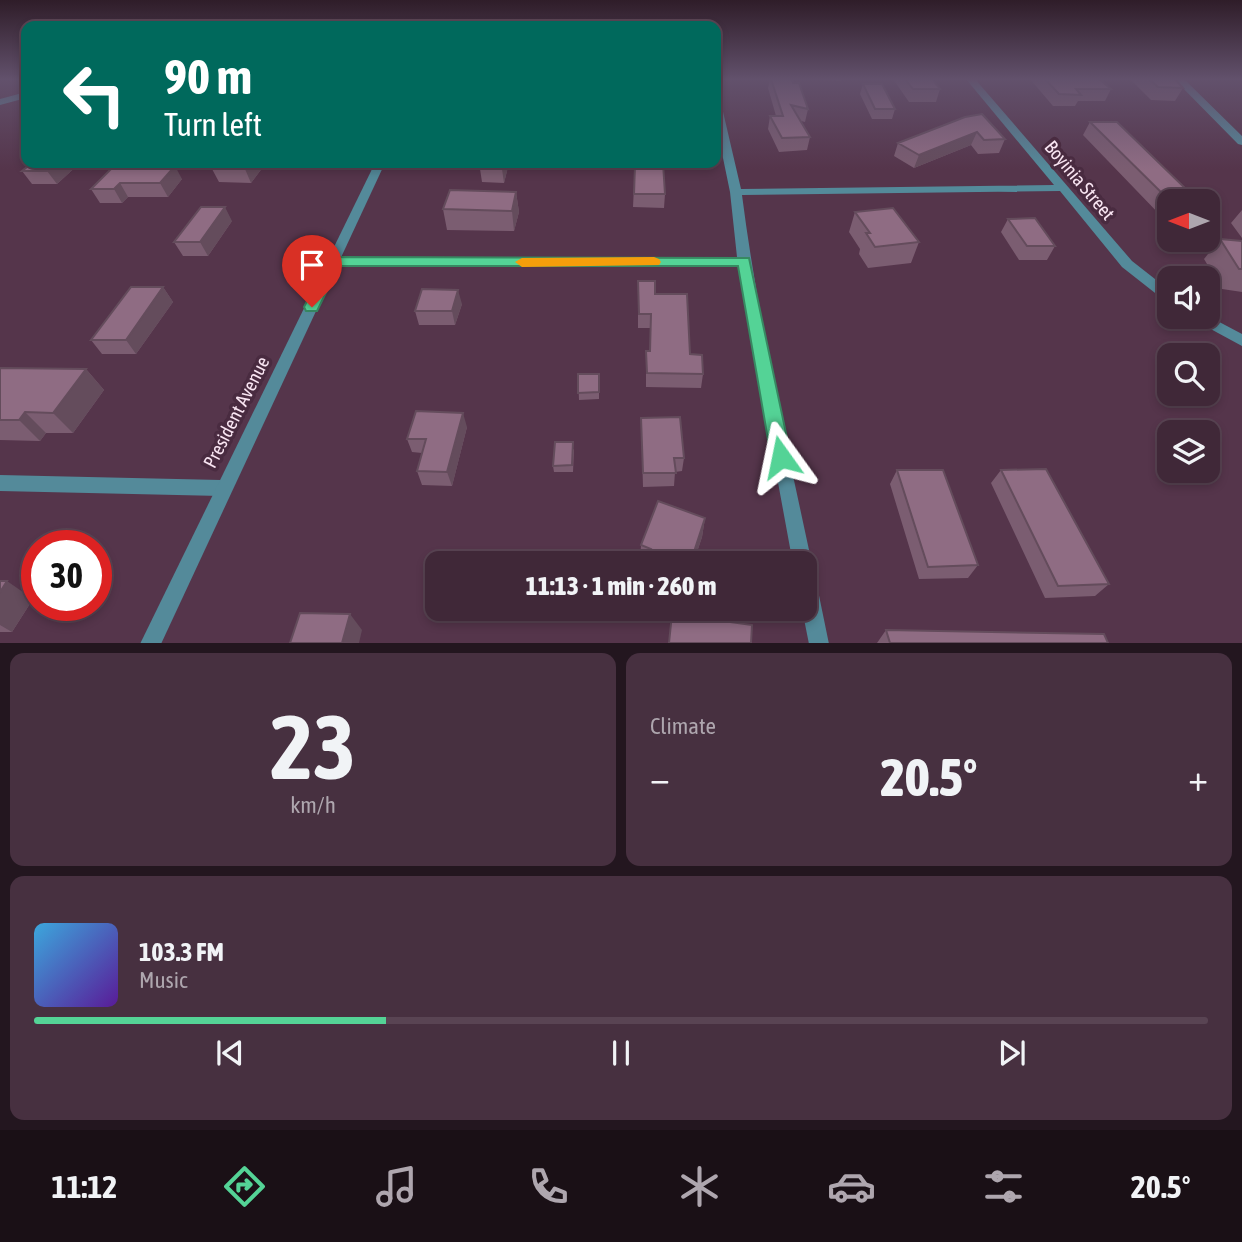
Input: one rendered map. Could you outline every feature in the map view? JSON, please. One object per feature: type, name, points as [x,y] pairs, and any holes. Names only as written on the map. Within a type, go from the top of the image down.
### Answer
[{"type":"street","name":"Boyinia Street","points":[[996,109],[1127,264],[1157,288]]},
{"type":"street","points":[[1210,109],[1242,142]]},
{"type":"street","points":[[721,125],[736,192],[744,261],[800,551]]},
{"type":"street","name":"President Avenue","points":[[150,643],[221,488],[334,262],[378,168]]},
{"type":"street","points":[[736,192],[1061,188]]},
{"type":"street","points":[[334,262],[744,261]]},
{"type":"street","points":[[1220,329],[1242,341]]},
{"type":"street","points":[[0,483],[221,488]]},
{"type":"street","points":[[814,621],[819,643]]},
{"type":"building","points":[[781,109],[793,109],[810,137],[782,138],[770,116],[783,116]]},
{"type":"building","points":[[982,114],[1005,139],[984,140],[977,132],[919,155],[898,143],[965,117]]},
{"type":"building","points":[[1090,122],[1117,122],[1186,189],[1158,189]]},
{"type":"building","points":[[26,168],[50,168],[47,171],[22,171]]},
{"type":"building","points":[[112,168],[173,168],[160,183],[120,183],[114,189],[91,189]]},
{"type":"building","points":[[213,168],[246,168],[245,169]]},
{"type":"building","points":[[635,168],[663,168],[665,194],[634,194]]},
{"type":"building","points":[[450,190],[516,192],[512,211],[443,209]]},
{"type":"building","points":[[201,207],[225,207],[200,242],[174,242]]},
{"type":"building","points":[[893,208],[919,242],[875,247],[866,233],[870,233],[855,212]]},
{"type":"building","points":[[1035,218],[1055,246],[1027,246],[1008,219]]},
{"type":"building","points":[[1220,239],[1242,241],[1242,269],[1239,269]]},
{"type":"building","points":[[638,281],[655,281],[655,294],[687,294],[690,354],[702,355],[703,374],[647,373],[646,351],[650,351],[651,314],[639,314]]},
{"type":"building","points":[[131,287],[163,287],[126,340],[91,340]]},
{"type":"building","points":[[422,289],[458,290],[452,311],[415,311]]},
{"type":"building","points":[[0,368],[86,369],[53,413],[25,412],[19,420],[0,420]]},
{"type":"building","points":[[578,374],[599,374],[599,392],[578,393]]},
{"type":"building","points":[[416,411],[463,413],[447,472],[417,471],[426,439],[407,439]]},
{"type":"building","points":[[680,417],[684,458],[674,458],[676,473],[643,473],[641,418]]},
{"type":"building","points":[[555,442],[573,442],[572,465],[553,466]]},
{"type":"building","points":[[1046,469],[1109,584],[1058,586],[1001,470]]},
{"type":"building","points":[[897,470],[943,470],[978,565],[928,567]]},
{"type":"building","points":[[658,501],[705,518],[694,551],[650,551],[641,545]]},
{"type":"building","points":[[0,581],[7,581],[0,592]]},
{"type":"building","points":[[300,613],[350,614],[342,643],[290,643]]},
{"type":"building","points":[[671,621],[723,621],[752,625],[751,643],[669,643]]},
{"type":"building","points":[[886,630],[1104,634],[1108,643],[890,643]]},
{"type":"slow traffic","points":[[522,262],[654,262]]},
{"type":"route","points":[[312,307],[334,262],[744,261],[781,457]]}]
